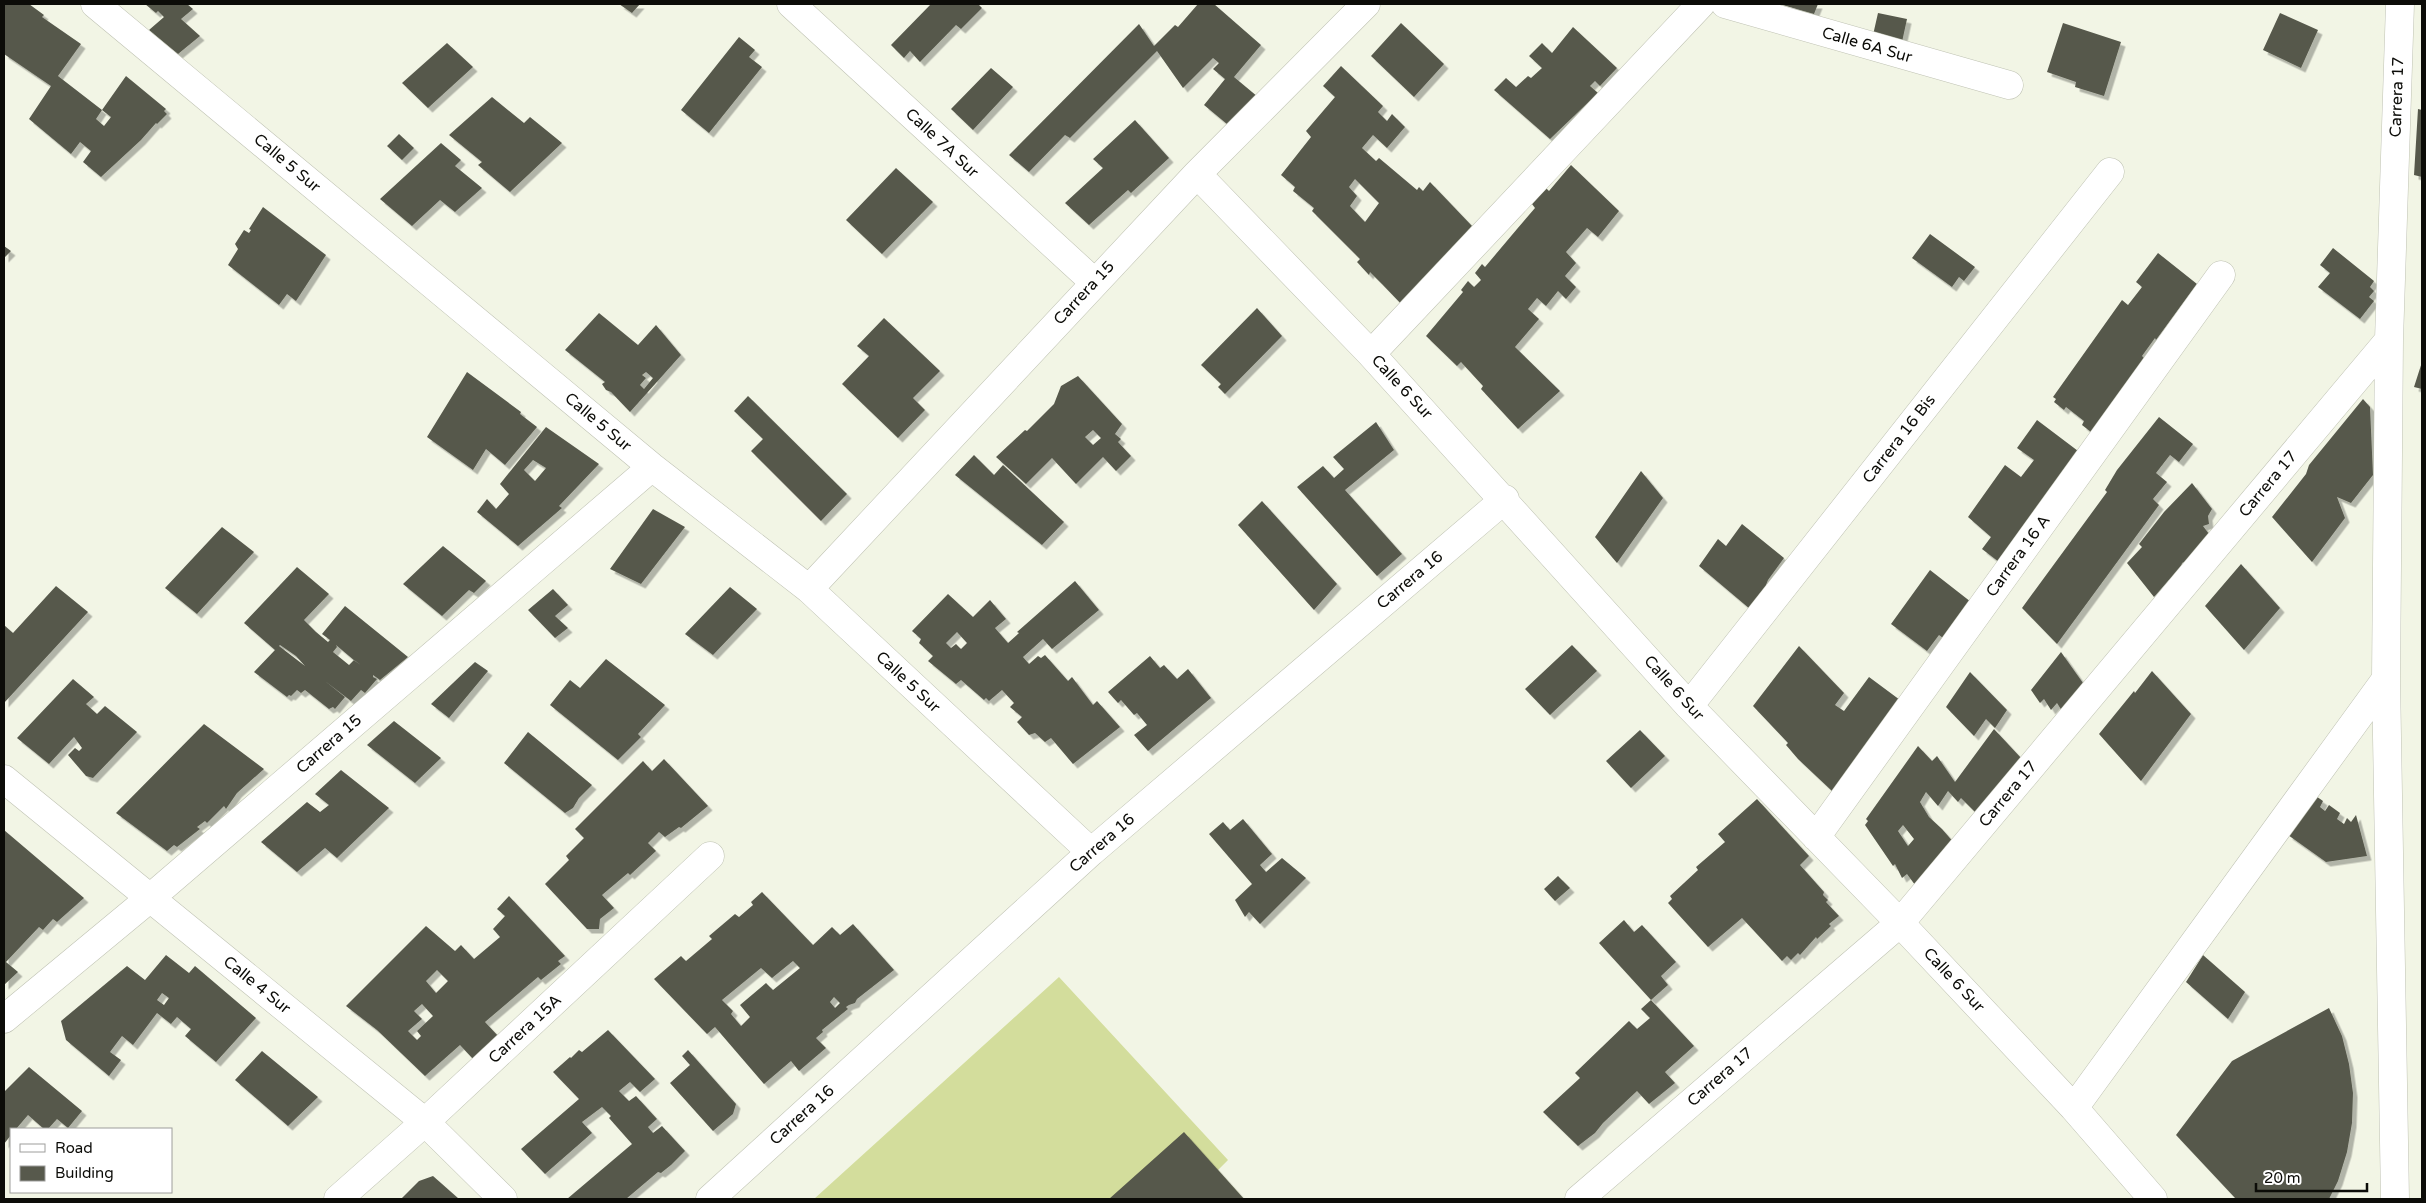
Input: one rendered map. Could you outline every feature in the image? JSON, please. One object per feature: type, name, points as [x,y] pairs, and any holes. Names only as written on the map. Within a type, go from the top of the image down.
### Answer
[{"type":"street","name":"Calle 5 Sur","points":[[95,4],[652,466],[809,589],[1090,852]]},
{"type":"street","name":"Calle 7A Sur","points":[[790,4],[1094,282]]},
{"type":"street","name":"Carrera 15","points":[[809,589],[1094,282],[1197,174],[1366,4]]},
{"type":"street","points":[[1371,354],[1701,4]]},
{"type":"street","name":"Calle 6A Sur","points":[[1725,4],[2009,86]]},
{"type":"street","name":"Carrera 17","points":[[2395,1199],[2386,679],[2388,340],[2400,4]]},
{"type":"street","name":"Carrera 16 Bis","points":[[1689,706],[2110,172]]},
{"type":"street","name":"Calle 6 Sur","points":[[1197,174],[1371,354],[1689,706],[1900,923],[2074,1108],[2153,1199]]},
{"type":"street","name":"Carrera 16 A","points":[[1816,837],[2221,275]]},
{"type":"street","name":"Carrera 17","points":[[1578,1199],[1900,923],[2388,340]]},
{"type":"street","name":"Carrera 15","points":[[4,1019],[149,899],[652,466]]},
{"type":"street","name":"Carrera 16","points":[[710,1199],[1090,852],[1504,499]]},
{"type":"street","points":[[2074,1108],[2386,679]]},
{"type":"street","name":"Calle 4 Sur","points":[[4,779],[425,1122],[503,1199]]},
{"type":"street","name":"Carrera 15A","points":[[338,1199],[425,1122],[710,856]]},
{"type":"green space","points":[[1059,977],[1228,1160],[1218,1170],[1244,1199],[814,1199]]},
{"type":"building","points":[[4,4],[29,4],[44,15],[42,17],[81,44],[58,76],[102,110],[126,76],[166,109],[164,111],[167,114],[101,177],[83,162],[91,151],[80,142],[71,154],[29,119],[51,86],[4,54]],"holes":[[[102,110],[111,117],[104,126],[96,119]]]},
{"type":"building","points":[[145,4],[187,4],[193,9],[181,19],[200,36],[178,54],[149,30],[164,17],[158,11],[156,13]]},
{"type":"building","points":[[619,4],[640,4],[632,13]]},
{"type":"building","points":[[931,4],[978,4],[982,8],[961,29],[956,25],[920,62],[910,51],[904,58],[891,45]]},
{"type":"building","points":[[1198,4],[1214,4],[1261,45],[1234,77],[1258,97],[1233,129],[1204,105],[1225,79],[1213,69],[1219,63],[1213,58],[1183,88],[1157,51],[1070,138],[1065,135],[1029,172],[1009,155],[1139,24],[1154,46],[1175,25],[1178,27]]},
{"type":"building","points":[[1779,4],[1818,4],[1814,14]]},
{"type":"building","points":[[1878,13],[1907,19],[1902,42],[1873,35]]},
{"type":"building","points":[[2280,13],[2318,30],[2301,68],[2263,50]]},
{"type":"building","points":[[1401,23],[1444,64],[1414,97],[1371,56]]},
{"type":"building","points":[[2063,23],[2121,42],[2104,96],[2075,87],[2076,82],[2047,72]]},
{"type":"building","points":[[1573,27],[1617,68],[1600,86],[1595,81],[1590,86],[1598,93],[1550,139],[1494,90],[1506,78],[1516,87],[1528,76],[1531,78],[1542,68],[1529,56],[1542,43],[1552,53]]},
{"type":"building","points":[[739,37],[755,50],[749,57],[762,67],[709,133],[681,110]]},
{"type":"building","points":[[447,43],[473,67],[428,108],[402,83]]},
{"type":"building","points":[[1341,66],[1383,106],[1378,112],[1387,121],[1392,114],[1405,127],[1387,148],[1373,135],[1362,148],[1376,161],[1379,158],[1417,190],[1419,187],[1423,191],[1430,182],[1472,226],[1405,308],[1370,272],[1369,275],[1357,262],[1360,259],[1312,211],[1314,208],[1293,191],[1295,187],[1281,175],[1311,137],[1306,131],[1335,97],[1323,86]],"holes":[[[1355,179],[1379,203],[1365,222],[1350,206],[1357,196],[1349,187]]]},
{"type":"building","points":[[991,68],[1013,87],[973,130],[951,109]]},
{"type":"building","points":[[492,97],[524,123],[530,117],[562,143],[510,192],[478,165],[482,162],[449,135]]},
{"type":"building","points":[[2418,109],[2422,110],[2422,177],[2414,175]]},
{"type":"building","points":[[1135,120],[1169,158],[1131,193],[1128,190],[1089,225],[1065,203],[1103,168],[1093,159]]},
{"type":"building","points":[[399,134],[414,148],[402,160],[387,146]]},
{"type":"building","points":[[441,143],[461,160],[455,166],[482,188],[455,212],[440,200],[412,226],[380,199]]},
{"type":"building","points":[[1571,165],[1619,211],[1598,237],[1587,228],[1566,252],[1576,263],[1565,276],[1576,287],[1566,299],[1558,291],[1546,306],[1537,298],[1528,309],[1539,319],[1515,347],[1560,391],[1518,429],[1481,389],[1483,386],[1461,362],[1457,366],[1426,336],[1463,292],[1461,290],[1468,281],[1474,287],[1481,280],[1475,273],[1482,264],[1485,267],[1535,208],[1532,204],[1546,188],[1549,191]]},
{"type":"building","points":[[896,168],[933,202],[882,254],[846,220]]},
{"type":"building","points":[[263,207],[326,255],[296,301],[287,294],[279,305],[228,265],[238,249],[235,244],[244,230],[249,233],[251,230],[249,229]]},
{"type":"building","points":[[1930,234],[1975,267],[1964,281],[1959,277],[1952,287],[1912,258]]},
{"type":"building","points":[[4,246],[11,251],[4,258]]},
{"type":"building","points":[[2333,248],[2374,281],[2370,287],[2374,291],[2369,297],[2374,301],[2360,319],[2318,287],[2330,273],[2320,265]]},
{"type":"building","points":[[2158,253],[2197,284],[2142,356],[2145,359],[2091,432],[2082,425],[2084,421],[2066,407],[2064,410],[2054,402],[2056,399],[2053,397],[2122,300],[2128,305],[2142,287],[2136,282]]},
{"type":"building","points":[[1257,308],[1282,336],[1225,394],[1218,387],[1221,384],[1201,365]]},
{"type":"building","points":[[599,313],[638,345],[656,325],[681,355],[630,412],[611,392],[606,390],[602,384],[605,382],[565,350]],"holes":[[[646,372],[653,378],[644,389],[640,385],[646,378],[642,375]]]},
{"type":"building","points":[[884,318],[940,371],[913,398],[925,410],[898,438],[842,384],[869,356],[857,346]]},
{"type":"building","points":[[2422,362],[2422,389],[2414,387]]},
{"type":"building","points":[[467,372],[521,412],[520,414],[537,427],[505,465],[486,449],[473,470],[427,437]]},
{"type":"building","points":[[1078,376],[1122,424],[1115,434],[1121,439],[1118,442],[1131,456],[1116,471],[1103,457],[1076,484],[1052,458],[1026,484],[996,457],[1025,430],[1027,431],[1054,404],[1061,386]],"holes":[[[1093,430],[1101,438],[1093,445],[1085,437]]]},
{"type":"building","points":[[748,396],[847,494],[821,521],[751,451],[763,439],[734,411]]},
{"type":"building","points":[[2363,399],[2370,407],[2373,475],[2351,503],[2337,497],[2345,518],[2312,562],[2272,517],[2306,474],[2309,465]]},
{"type":"building","points":[[2159,417],[2193,444],[2179,462],[2170,455],[2156,473],[2167,482],[2153,499],[2159,505],[2057,644],[2022,608],[2107,492],[2105,490],[2117,470]]},
{"type":"building","points":[[2037,420],[2082,454],[1999,562],[1982,549],[1991,537],[1968,517],[2005,465],[2021,477],[2034,460],[2017,448]]},
{"type":"building","points":[[1376,422],[1394,450],[1345,490],[1402,554],[1377,576],[1297,487],[1323,466],[1334,478],[1344,469],[1333,457]]},
{"type":"building","points":[[546,427],[599,464],[559,506],[562,508],[518,546],[477,512],[487,499],[496,509],[509,494],[500,484]],"holes":[[[533,460],[546,468],[535,481],[524,470]]]},
{"type":"building","points":[[974,455],[994,475],[1003,465],[1064,522],[1042,545],[955,475]]},
{"type":"building","points":[[1641,471],[1663,498],[1617,563],[1595,537]]},
{"type":"building","points":[[2192,483],[2212,509],[2208,516],[2209,524],[2203,526],[2209,534],[2189,560],[2182,563],[2181,568],[2170,582],[2169,580],[2154,597],[2127,563],[2142,547],[2139,544],[2164,512]]},
{"type":"building","points":[[1262,501],[1337,584],[1314,610],[1238,525]]},
{"type":"building","points":[[653,509],[685,527],[641,584],[610,569]]},
{"type":"building","points":[[1742,524],[1784,558],[1768,580],[1766,585],[1769,587],[1750,609],[1699,566],[1718,539],[1726,546]]},
{"type":"building","points":[[222,527],[254,552],[197,614],[165,588]]},
{"type":"building","points":[[443,546],[486,581],[474,593],[469,590],[442,616],[403,584]]},
{"type":"building","points":[[2241,564],[2280,608],[2244,650],[2205,606]]},
{"type":"building","points":[[297,567],[329,594],[304,620],[328,642],[330,640],[322,634],[345,606],[408,657],[380,680],[373,675],[377,679],[365,693],[361,690],[351,701],[325,681],[345,697],[335,709],[333,707],[329,709],[305,690],[301,693],[297,690],[287,697],[254,672],[275,650],[244,623]],"holes":[[[336,645],[354,660],[349,665],[333,652],[337,647]],[[279,646],[296,656],[305,666]]]},
{"type":"building","points":[[1930,570],[1971,602],[1943,638],[1939,635],[1927,651],[1891,624]]},
{"type":"building","points":[[1075,581],[1099,610],[1052,649],[1043,639],[1023,657],[1029,664],[1038,656],[1041,658],[1045,655],[1068,681],[1072,677],[1093,705],[1097,701],[1120,727],[1073,764],[1051,738],[1045,742],[1035,733],[1029,735],[1017,722],[1022,717],[1010,707],[1014,703],[1002,690],[989,701],[986,698],[984,700],[961,680],[956,684],[928,661],[933,656],[919,643],[921,639],[912,631],[948,594],[973,617],[990,600],[1006,619],[995,628],[1008,643],[1019,633],[1017,632]],"holes":[[[957,632],[967,643],[961,649],[956,644],[951,648],[946,643]]]},
{"type":"building","points":[[56,586],[88,612],[4,703],[4,625],[13,633]]},
{"type":"building","points":[[730,587],[757,609],[713,655],[685,634]]},
{"type":"building","points":[[553,589],[568,605],[555,616],[568,628],[555,638],[528,610]]},
{"type":"building","points":[[1572,645],[1597,671],[1550,715],[1525,689]]},
{"type":"building","points":[[1799,646],[1844,693],[1835,705],[1844,711],[1869,677],[1900,700],[1832,791],[1798,759],[1786,745],[1788,743],[1753,706]]},
{"type":"building","points":[[2061,652],[2083,683],[2062,711],[2057,703],[2051,710],[2044,699],[2040,703],[2031,690]]},
{"type":"building","points":[[1150,656],[1160,668],[1164,665],[1177,679],[1188,669],[1211,698],[1148,751],[1134,735],[1147,725],[1137,713],[1134,715],[1121,700],[1118,703],[1108,692]]},
{"type":"building","points":[[606,659],[665,705],[638,734],[641,737],[618,760],[550,705],[570,680],[580,688]]},
{"type":"building","points":[[475,662],[488,671],[449,718],[431,704]]},
{"type":"building","points":[[2152,671],[2191,714],[2141,781],[2099,734]]},
{"type":"building","points":[[1970,672],[2007,710],[1995,728],[1986,719],[1974,736],[1946,707]]},
{"type":"building","points":[[73,679],[94,697],[86,704],[97,714],[105,706],[137,732],[93,778],[86,776],[68,755],[75,748],[79,751],[82,748],[74,737],[49,764],[17,738]]},
{"type":"building","points":[[394,721],[441,758],[415,783],[367,745]]},
{"type":"building","points":[[204,724],[264,769],[237,793],[226,809],[224,806],[207,823],[205,821],[197,827],[200,829],[177,847],[174,845],[167,851],[116,813]]},
{"type":"building","points":[[1994,729],[2022,759],[1978,815],[1961,798],[1958,802],[1948,791],[1938,806],[1926,792],[1920,802],[1929,817],[1955,844],[1918,889],[1907,874],[1902,878],[1895,864],[1893,866],[1865,825],[1868,821],[1866,819],[1918,746],[1932,761],[1937,756],[1955,782]],"holes":[[[1903,825],[1914,839],[1908,846],[1898,831]]]},
{"type":"building","points":[[1640,730],[1665,756],[1631,788],[1606,761]]},
{"type":"building","points":[[528,732],[592,785],[579,798],[573,808],[565,813],[504,763]]},
{"type":"building","points":[[664,759],[708,806],[681,828],[679,827],[665,837],[659,832],[648,843],[656,851],[630,875],[628,873],[602,895],[614,908],[600,919],[599,929],[587,929],[545,884],[569,860],[566,856],[584,838],[575,829],[643,761],[652,771]]},
{"type":"building","points":[[341,770],[389,808],[337,858],[325,848],[297,872],[261,842],[307,802],[320,812],[329,805],[315,794]]},
{"type":"building","points":[[2313,794],[2323,801],[2320,807],[2325,811],[2329,805],[2340,813],[2337,819],[2344,824],[2347,818],[2351,822],[2356,815],[2367,856],[2326,862],[2288,835]]},
{"type":"building","points":[[1757,799],[1809,856],[1800,865],[1824,892],[1823,895],[1828,900],[1826,902],[1839,916],[1800,955],[1798,953],[1791,960],[1787,956],[1782,961],[1742,918],[1708,947],[1668,903],[1672,899],[1670,896],[1698,870],[1696,867],[1725,842],[1718,834]]},
{"type":"building","points":[[1243,819],[1272,854],[1260,865],[1266,872],[1282,858],[1306,878],[1260,924],[1249,912],[1245,917],[1235,900],[1252,884],[1209,834],[1223,822],[1230,830]]},
{"type":"building","points":[[4,830],[84,898],[57,922],[53,919],[43,930],[39,927],[6,962],[18,972],[4,985]]},
{"type":"building","points":[[1558,876],[1570,888],[1555,901],[1544,889]]},
{"type":"building","points":[[762,892],[813,945],[832,927],[840,935],[853,924],[894,970],[857,999],[855,1003],[846,1007],[848,1009],[822,1030],[823,1032],[816,1038],[826,1048],[799,1071],[791,1061],[764,1084],[715,1027],[707,1034],[654,979],[681,956],[686,961],[712,939],[709,936],[735,914],[739,917],[753,905],[751,902]],"holes":[[[793,961],[800,968],[773,990],[766,983],[740,1005],[750,1017],[741,1026],[731,1014],[733,1011],[722,1000],[761,968],[772,978]],[[834,997],[840,1003],[835,1008],[830,1002]]]},
{"type":"building","points":[[509,896],[565,956],[558,961],[561,964],[541,980],[538,977],[485,1022],[499,1037],[473,1059],[460,1045],[425,1076],[377,1030],[346,1006],[426,926],[455,951],[461,945],[474,959],[500,937],[493,929],[505,916],[497,909]],"holes":[[[437,970],[448,981],[436,993],[426,981]],[[422,1004],[433,1016],[417,1031],[421,1036],[417,1040],[408,1031],[422,1019],[414,1011]]]},
{"type":"building","points":[[1624,920],[1634,932],[1642,925],[1676,962],[1661,976],[1668,985],[1651,1000],[1599,943]]},
{"type":"building","points":[[166,955],[189,973],[195,966],[256,1018],[216,1062],[185,1036],[191,1029],[177,1017],[171,1024],[157,1013],[133,1045],[122,1036],[110,1052],[121,1060],[109,1076],[66,1040],[61,1021],[127,966],[145,980]],"holes":[[[162,993],[169,998],[164,1005],[157,1000]]]},
{"type":"building","points":[[2203,955],[2245,992],[2228,1019],[2186,982]]},
{"type":"building","points":[[1651,1000],[1694,1046],[1665,1072],[1675,1083],[1649,1104],[1637,1091],[1595,1133],[1578,1146],[1543,1112],[1580,1078],[1575,1073],[1629,1021],[1637,1029],[1650,1018],[1641,1009]]},
{"type":"building","points":[[2329,1008],[2342,1036],[2349,1064],[2353,1093],[2352,1123],[2347,1152],[2338,1181],[2329,1199],[2236,1199],[2176,1135],[2232,1061]]},
{"type":"building","points":[[608,1030],[655,1079],[640,1092],[630,1082],[619,1091],[629,1101],[636,1096],[657,1119],[648,1127],[653,1133],[662,1126],[685,1151],[671,1165],[661,1173],[658,1172],[626,1199],[567,1199],[632,1144],[609,1118],[611,1116],[602,1107],[582,1122],[592,1133],[545,1174],[521,1149],[579,1099],[553,1072],[579,1050],[582,1052]]},
{"type":"building","points":[[688,1050],[736,1104],[733,1114],[713,1131],[670,1083],[690,1065],[682,1056]]},
{"type":"building","points":[[262,1051],[318,1097],[288,1126],[235,1080]]},
{"type":"building","points":[[29,1067],[82,1111],[68,1128],[57,1119],[49,1128],[43,1128],[28,1115],[17,1128],[10,1128],[10,1136],[4,1144],[4,1092]]},
{"type":"building","points":[[1184,1132],[1244,1199],[1109,1199]]},
{"type":"building","points":[[433,1176],[459,1199],[401,1199],[419,1181]]}]
